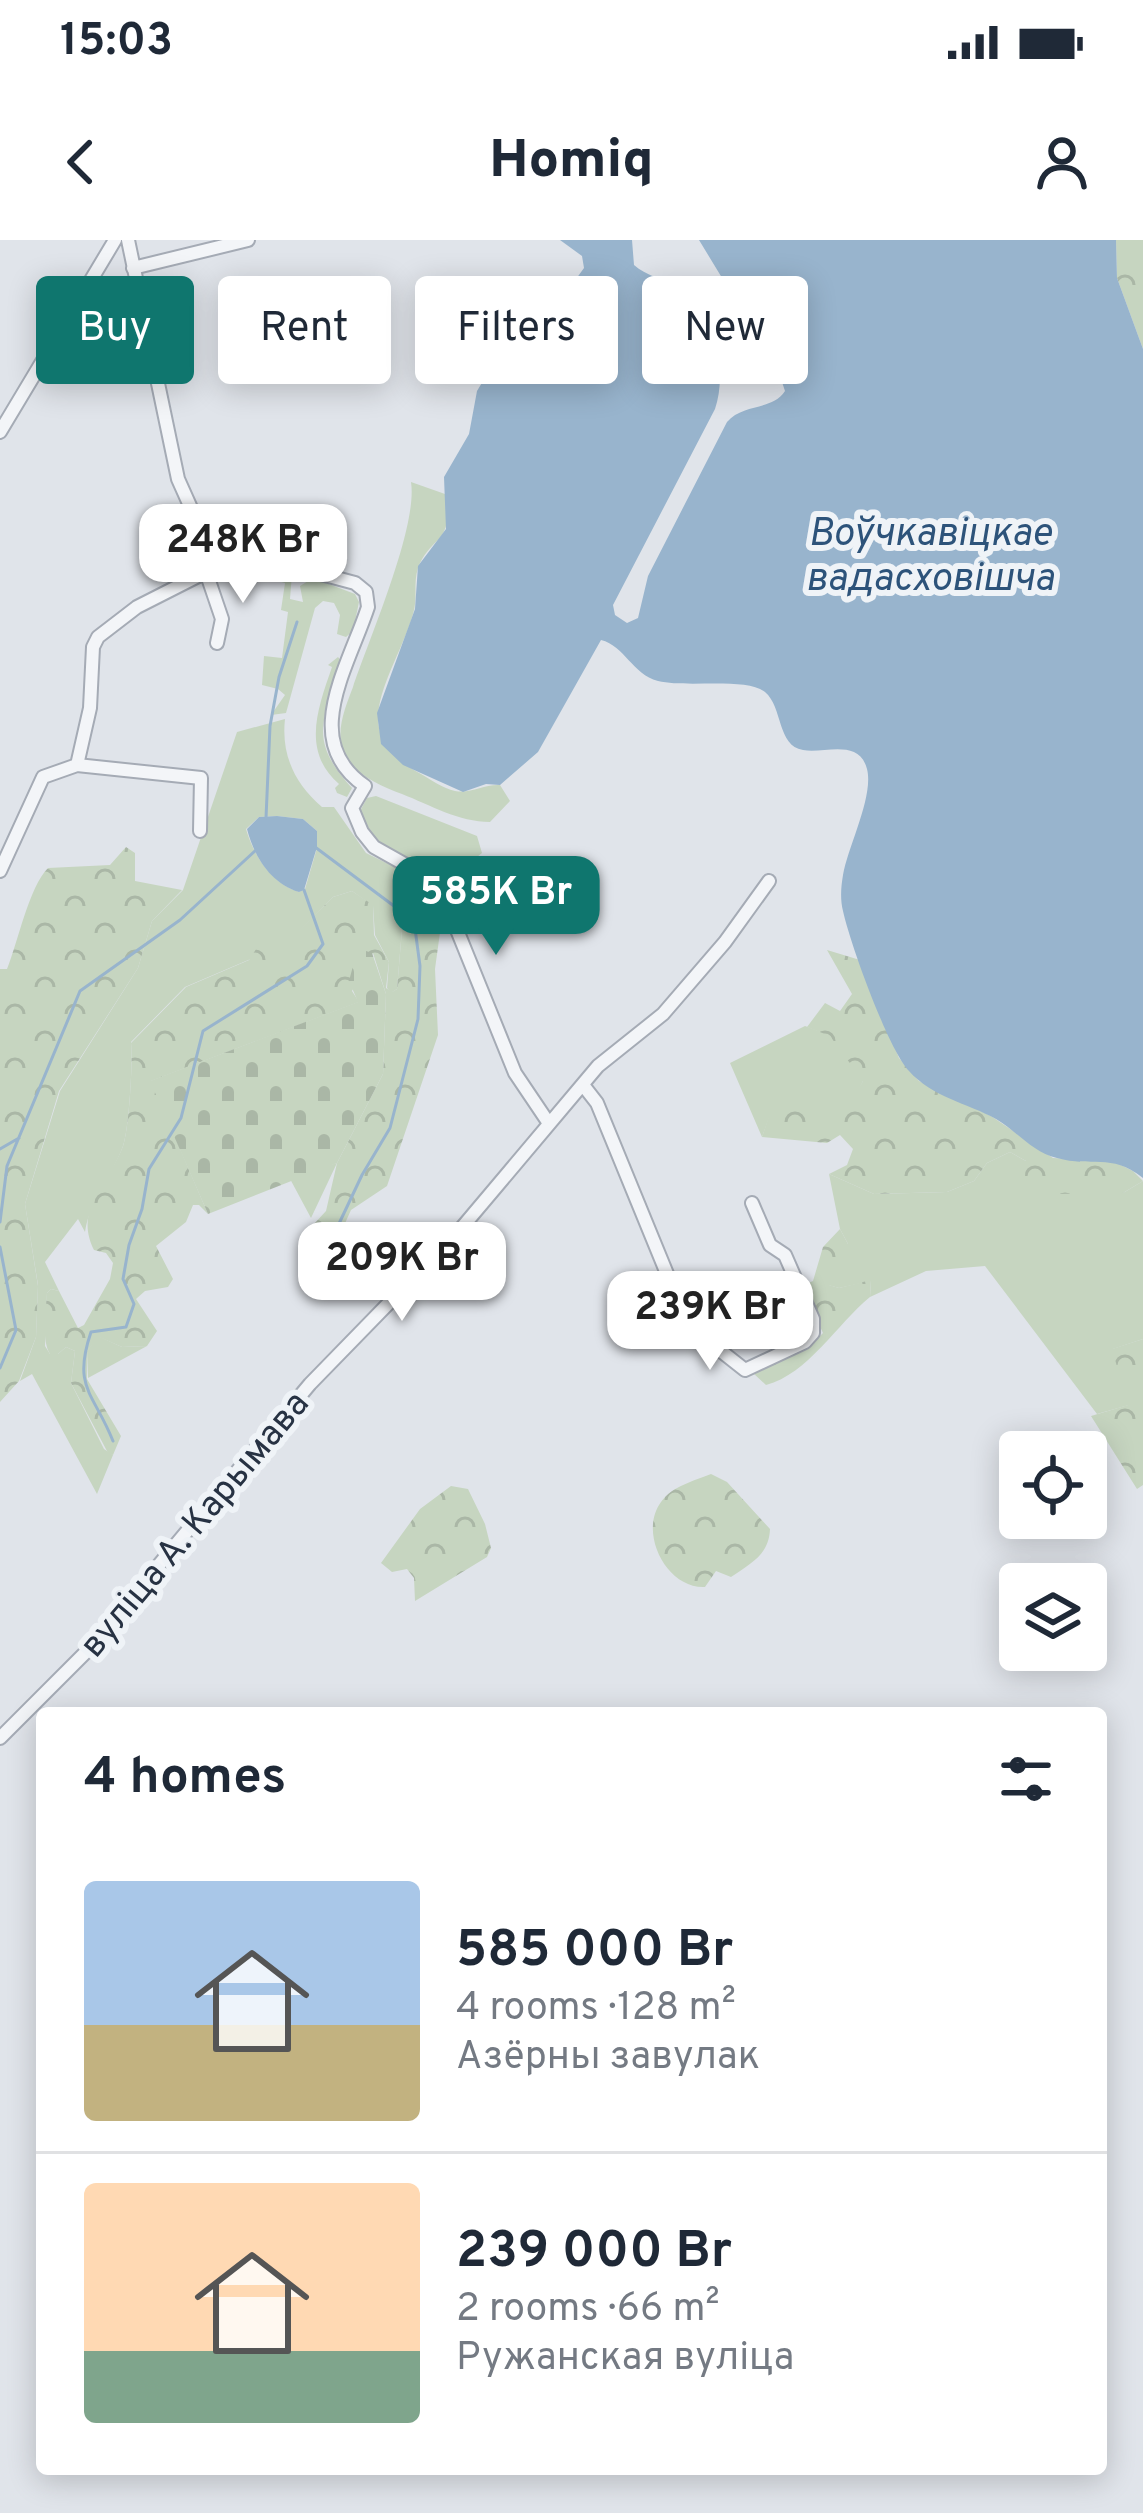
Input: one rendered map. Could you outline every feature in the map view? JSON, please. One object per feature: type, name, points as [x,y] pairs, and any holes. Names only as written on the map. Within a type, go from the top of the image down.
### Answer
[{"type":"street","points":[[0,432],[115,240]]},
{"type":"street","points":[[128,240],[188,508],[219,547],[355,583],[366,592],[368,607],[329,731],[339,763],[365,786],[352,808],[354,816],[380,852],[438,884],[515,1073],[548,1122]]},
{"type":"street","points":[[133,268],[248,240]]},
{"type":"street","points":[[76,765],[90,708],[93,647],[98,637],[137,607],[206,572],[219,547]]},
{"type":"street","points":[[206,572],[222,619],[217,644]]},
{"type":"street","points":[[0,871],[43,777],[76,765],[201,778],[200,831]]},
{"type":"street","name":"вуліца А. Карымава","points":[[0,1738],[87,1651],[310,1384],[459,1231],[598,1066],[663,1014],[725,942],[769,881]]},
{"type":"street","points":[[583,1084],[597,1103],[688,1325],[745,1370],[805,1342],[813,1333],[813,1319],[785,1255],[770,1245],[752,1203]]},
{"type":"green space","points":[[1116,240],[1143,240],[1143,349],[1117,278]]},
{"type":"green space","points":[[411,482],[445,494],[447,522],[418,568],[413,614],[386,682],[378,722],[383,741],[397,758],[442,786],[461,792],[500,785],[510,801],[490,822],[456,816],[373,781],[349,761],[341,742],[346,707],[400,554]]},
{"type":"green space","points":[[223,555],[292,574],[290,599],[303,602],[300,586],[313,578],[355,594],[359,602],[353,631],[346,637],[337,634],[340,615],[334,603],[323,601],[315,608],[286,713],[271,715],[285,695],[262,685],[264,656],[282,658],[288,612],[281,610],[285,583],[230,567],[212,575],[215,560]]},
{"type":"green space","points":[[338,657],[343,663],[323,728],[329,756],[352,788],[347,797],[337,793],[339,784],[327,771],[316,743],[318,713],[332,667],[328,665]]},
{"type":"green space","points":[[285,719],[288,757],[304,789],[322,807],[334,807],[366,853],[411,875],[400,872],[393,880],[395,915],[402,929],[397,989],[391,993],[387,988],[389,962],[375,935],[373,906],[352,891],[333,897],[288,943],[185,987],[131,1042],[123,1146],[85,1232],[78,1219],[45,1262],[59,1291],[47,1293],[45,1346],[50,1354],[66,1347],[75,1351],[71,1383],[104,1449],[113,1455],[97,1494],[32,1374],[20,1381],[36,1337],[38,1285],[25,1204],[60,1091],[138,968],[152,921],[183,890],[237,732]],"holes":[[[259,817],[303,819],[317,831],[317,848],[305,889],[299,892],[265,867],[246,829]]]},
{"type":"green space","points":[[376,796],[477,836],[482,853],[462,869],[440,877],[404,858],[382,845],[366,825],[360,811],[367,798]]},
{"type":"green space","points":[[126,847],[135,853],[135,881],[182,890],[152,921],[138,968],[59,1091],[25,1204],[38,1286],[36,1337],[19,1381],[0,1402],[0,969],[7,969],[30,901],[48,868],[110,865]]},
{"type":"green space","points":[[400,872],[427,887],[441,925],[435,969],[438,1035],[387,1186],[351,1210],[333,1250],[322,1262],[308,1263],[314,1224],[326,1211],[337,1163],[383,1074],[386,994],[373,953],[352,991],[359,1002],[151,1081],[208,1214],[193,1205],[186,1222],[156,1246],[173,1279],[168,1287],[145,1291],[136,1299],[157,1331],[147,1346],[122,1347],[99,1337],[87,1351],[87,1379],[121,1436],[113,1455],[108,1453],[71,1383],[75,1351],[66,1347],[50,1354],[45,1316],[51,1289],[59,1291],[78,1328],[84,1325],[110,1279],[113,1263],[106,1253],[94,1250],[88,1221],[95,1197],[123,1146],[131,1043],[186,987],[249,960],[262,940],[288,942],[333,897],[352,891],[373,905],[374,935],[389,962],[386,988],[397,989],[402,929],[395,915],[393,879]]},
{"type":"green space","points":[[827,950],[860,960],[899,1058],[919,1081],[991,1116],[1053,1158],[1113,1161],[1143,1181],[1123,1193],[1051,1194],[1025,1177],[1026,1161],[1010,1152],[987,1163],[974,1181],[947,1192],[874,1194],[829,1174],[847,1165],[853,1149],[840,1135],[827,1143],[762,1137],[772,1107],[781,1104],[813,1110],[855,1095],[863,1081],[830,1036],[807,1027],[825,1003],[840,1011],[852,994]]},
{"type":"green space","points":[[366,951],[372,953],[386,994],[383,1074],[337,1163],[208,1214],[150,1081],[358,1002],[349,981],[353,966],[363,960]]},
{"type":"green space","points":[[805,1026],[830,1035],[864,1079],[856,1096],[813,1111],[773,1107],[762,1137],[730,1063]]},
{"type":"green space","points":[[1010,1152],[1123,1193],[1143,1181],[1143,1339],[1113,1349],[1129,1405],[1097,1414],[985,1266],[926,1271],[870,1297],[871,1281],[839,1288],[828,1285],[848,1244],[840,1229],[829,1174],[874,1194],[947,1192],[974,1181],[987,1163]]},
{"type":"green space","points":[[337,1163],[311,1218],[289,1177]]},
{"type":"green space","points":[[840,1229],[849,1259],[829,1285],[839,1288],[871,1280],[870,1297],[809,1359],[766,1385],[753,1373],[807,1349],[823,1333],[801,1286],[813,1281],[823,1247]]},
{"type":"green space","points":[[98,1336],[122,1347],[147,1346],[88,1378],[87,1351]]},
{"type":"green space","points":[[1143,1339],[1143,1485],[1137,1489],[1107,1441],[1107,1431],[1100,1431],[1091,1416],[1128,1405],[1112,1349]]},
{"type":"green space","points":[[711,1474],[727,1482],[770,1529],[758,1558],[731,1577],[716,1571],[705,1587],[691,1585],[668,1569],[653,1529],[666,1496]]},
{"type":"green space","points":[[451,1486],[468,1489],[491,1548],[487,1557],[415,1601],[414,1578],[407,1569],[392,1572],[381,1563],[420,1509]]},
{"type":"water","name":"Воўчкавіцкае вадасховішча","points":[[560,240],[632,240],[634,265],[652,276],[642,276],[642,384],[720,384],[715,409],[613,605],[615,615],[627,623],[638,618],[648,576],[727,422],[773,402],[785,391],[783,384],[808,384],[808,276],[721,276],[699,240],[1116,240],[1117,278],[1143,349],[1143,1178],[1121,1165],[1048,1155],[996,1119],[939,1093],[909,1071],[871,995],[842,906],[843,875],[864,807],[867,769],[863,759],[849,750],[795,747],[765,692],[745,685],[658,681],[601,640],[538,752],[500,785],[463,792],[403,765],[381,744],[377,713],[415,609],[418,566],[446,529],[444,477],[469,434],[481,384],[618,384],[618,276],[578,276],[584,268],[582,256]]},
{"type":"water","points":[[259,817],[303,819],[317,831],[317,847],[304,890],[299,892],[265,867],[247,829]]},
{"type":"waterway","points":[[266,818],[270,726],[279,677],[297,622]]},
{"type":"waterway","points":[[315,847],[414,921],[420,966],[418,1019],[390,1128],[327,1249],[337,1275]]},
{"type":"waterway","points":[[0,1222],[7,1166],[80,991],[180,920],[256,850]]},
{"type":"waterway","points":[[113,1441],[85,1378],[91,1332],[126,1327],[134,1304],[123,1279],[129,1245],[149,1169],[181,1118],[203,1031],[307,966],[323,944],[304,890]]},
{"type":"waterway","points":[[0,1149],[19,1138]]},
{"type":"waterway","points":[[0,1247],[16,1330],[0,1368]]}]
